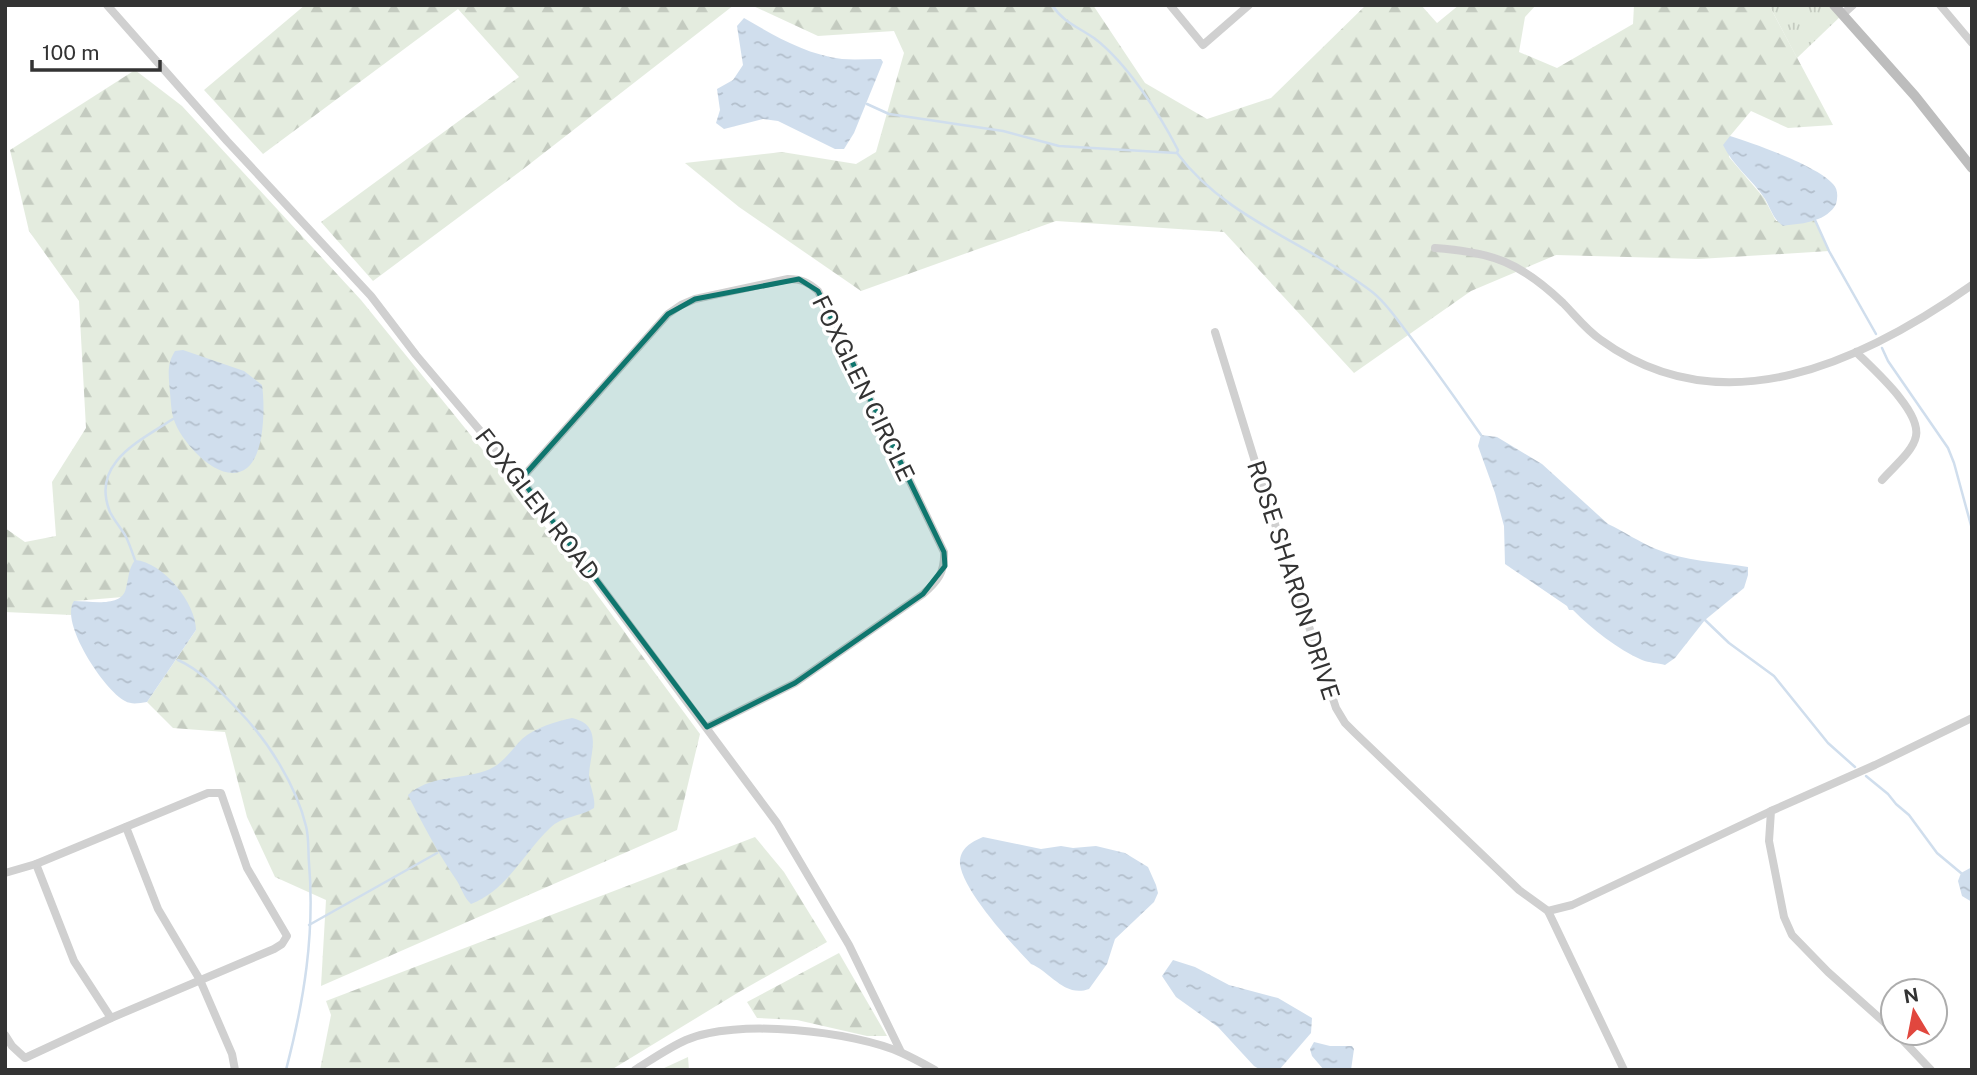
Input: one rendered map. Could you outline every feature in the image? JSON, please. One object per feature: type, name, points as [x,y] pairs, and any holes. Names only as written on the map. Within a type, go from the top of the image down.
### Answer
[{"type":"street","name":"FOXGLEN ROAD","points":[[107,5],[227,141],[371,296],[416,355],[521,479],[777,823],[849,945],[901,1052]]},
{"type":"street","points":[[1170,5],[1203,45],[1249,5]]},
{"type":"street","points":[[1853,5],[1839,10],[1972,168]]},
{"type":"street","points":[[1940,5],[1972,43]]},
{"type":"street","points":[[1436,248],[1468,251],[1514,265],[1540,281],[1602,341],[1642,364],[1681,377],[1721,383],[1761,380],[1802,372],[1833,362],[1931,314],[1972,285]]},
{"type":"street","name":"FOXGLEN CIRCLE","points":[[521,479],[668,314],[681,305],[695,299],[788,279],[810,283],[818,291],[944,552],[945,566],[941,576],[923,594],[795,683],[707,727]]},
{"type":"street","name":"ROSE SHARON DRIVE","points":[[1215,332],[1328,686],[1341,715],[1354,732],[1519,890],[1548,911],[1624,1070]]},
{"type":"street","points":[[1856,352],[1897,395],[1911,413],[1916,427],[1916,437],[1911,449],[1882,480]]},
{"type":"street","points":[[1548,911],[1572,905],[1972,718]]},
{"type":"street","points":[[5,873],[208,793],[221,793],[247,868],[287,936],[282,944],[274,949],[111,1018],[25,1058],[5,1035]]},
{"type":"street","points":[[1770,811],[1769,841],[1787,927],[1802,947],[1879,1018]]},
{"type":"street","points":[[126,827],[159,909],[200,980],[232,1054],[235,1070]]},
{"type":"street","points":[[36,863],[74,961],[111,1018]]},
{"type":"street","points":[[635,1070],[687,1040],[738,1030],[808,1032],[863,1041],[901,1052],[936,1070]]},
{"type":"street","points":[[1909,1047],[1931,1070]]},
{"type":"highlighted area","points":[[799,279],[818,291],[944,552],[945,566],[923,594],[795,683],[707,727],[521,479],[668,314],[695,299]]},
{"type":"green space","points":[[305,5],[734,5],[522,170],[373,281],[321,222],[519,77],[458,9],[263,154],[204,90]]},
{"type":"green space","points":[[751,5],[1093,5],[1145,83],[1207,119],[1271,98],[1366,5],[1421,5],[1437,23],[1459,5],[1536,5],[1525,17],[1519,52],[1557,68],[1633,24],[1634,5],[1769,5],[1833,125],[1788,128],[1751,111],[1730,136],[1729,157],[1764,198],[1776,221],[1815,220],[1829,251],[1699,259],[1556,255],[1471,291],[1354,373],[1224,232],[1056,221],[861,291],[739,207],[685,163],[782,152],[856,164],[876,152],[904,53],[894,31],[818,36]]},
{"type":"green space","points":[[1769,5],[1834,5],[1843,14],[1797,58]]},
{"type":"green space","points":[[135,70],[182,106],[361,300],[564,550],[700,734],[677,830],[321,986],[326,900],[275,877],[247,817],[225,732],[173,728],[147,702],[196,630],[126,590],[123,597],[75,601],[71,615],[5,612],[5,528],[25,542],[56,536],[52,482],[86,428],[79,301],[29,231],[10,150]]},
{"type":"green space","points":[[755,837],[784,872],[827,942],[611,1070],[320,1070],[331,1015],[326,1001]]},
{"type":"green space","points":[[839,953],[887,1036],[867,1036],[797,1020],[757,1018],[747,1002]]},
{"type":"green space","points":[[688,1057],[689,1070],[661,1070],[662,1069]]},
{"type":"water","points":[[744,18],[779,38],[828,57],[881,59],[883,62],[854,133],[844,149],[835,149],[778,121],[763,119],[724,129],[716,123],[720,110],[717,89],[733,80],[743,65],[737,26]]},
{"type":"water","points":[[1730,136],[1784,156],[1825,177],[1837,191],[1835,207],[1818,219],[1783,226],[1774,217],[1760,192],[1727,153],[1723,145]]},
{"type":"water","points":[[183,350],[244,371],[262,385],[263,416],[257,452],[247,468],[237,473],[226,472],[203,460],[185,440],[174,420],[170,361],[175,351]]},
{"type":"water","points":[[1481,435],[1497,437],[1542,464],[1608,524],[1656,549],[1701,561],[1748,567],[1744,588],[1705,620],[1675,658],[1665,665],[1645,661],[1623,650],[1573,610],[1569,610],[1505,564],[1504,526],[1478,446]]},
{"type":"water","points":[[135,560],[156,568],[176,586],[195,619],[196,630],[147,702],[136,703],[128,702],[116,694],[96,670],[78,639],[71,611],[74,601],[105,602],[119,598],[126,588]]},
{"type":"water","points":[[572,718],[582,722],[592,733],[589,775],[594,808],[555,824],[505,881],[484,898],[471,904],[408,795],[435,781],[475,774],[491,768],[533,731]]},
{"type":"water","points":[[983,837],[1041,849],[1096,846],[1125,853],[1148,867],[1158,893],[1154,902],[1115,939],[1107,964],[1089,989],[1080,991],[1065,987],[1031,964],[979,902],[963,875],[960,859],[967,847]]},
{"type":"water","points":[[1972,867],[1972,902],[1962,896],[1958,881],[1961,873]]},
{"type":"water","points":[[1173,960],[1195,967],[1229,985],[1278,998],[1312,1018],[1311,1033],[1279,1070],[1261,1070],[1254,1066],[1218,1027],[1176,997],[1162,976]]},
{"type":"water","points":[[1314,1042],[1330,1046],[1352,1046],[1354,1049],[1351,1070],[1324,1070],[1312,1056],[1310,1049]]},
{"type":"waterway","points":[[1052,5],[1066,20],[1106,48],[1130,75],[1162,120],[1178,150],[1177,153],[1197,176],[1243,213],[1347,274],[1382,301],[1481,435]]},
{"type":"waterway","points":[[867,104],[889,114],[1003,131],[1059,146],[1176,153]]},
{"type":"waterway","points":[[1815,220],[1829,251],[1876,334]]},
{"type":"waterway","points":[[1882,348],[1888,361],[1948,448],[1972,529]]},
{"type":"waterway","points":[[135,560],[126,538],[110,512],[106,495],[107,480],[112,467],[122,455],[173,419]]},
{"type":"waterway","points":[[1705,620],[1729,643],[1774,676],[1828,743],[1855,767]]},
{"type":"waterway","points":[[178,660],[211,682],[260,736],[280,764],[306,826],[310,889],[309,942],[303,993],[286,1070]]},
{"type":"waterway","points":[[1866,776],[1909,815],[1937,853],[1961,873]]},
{"type":"waterway","points":[[309,925],[437,853]]}]
